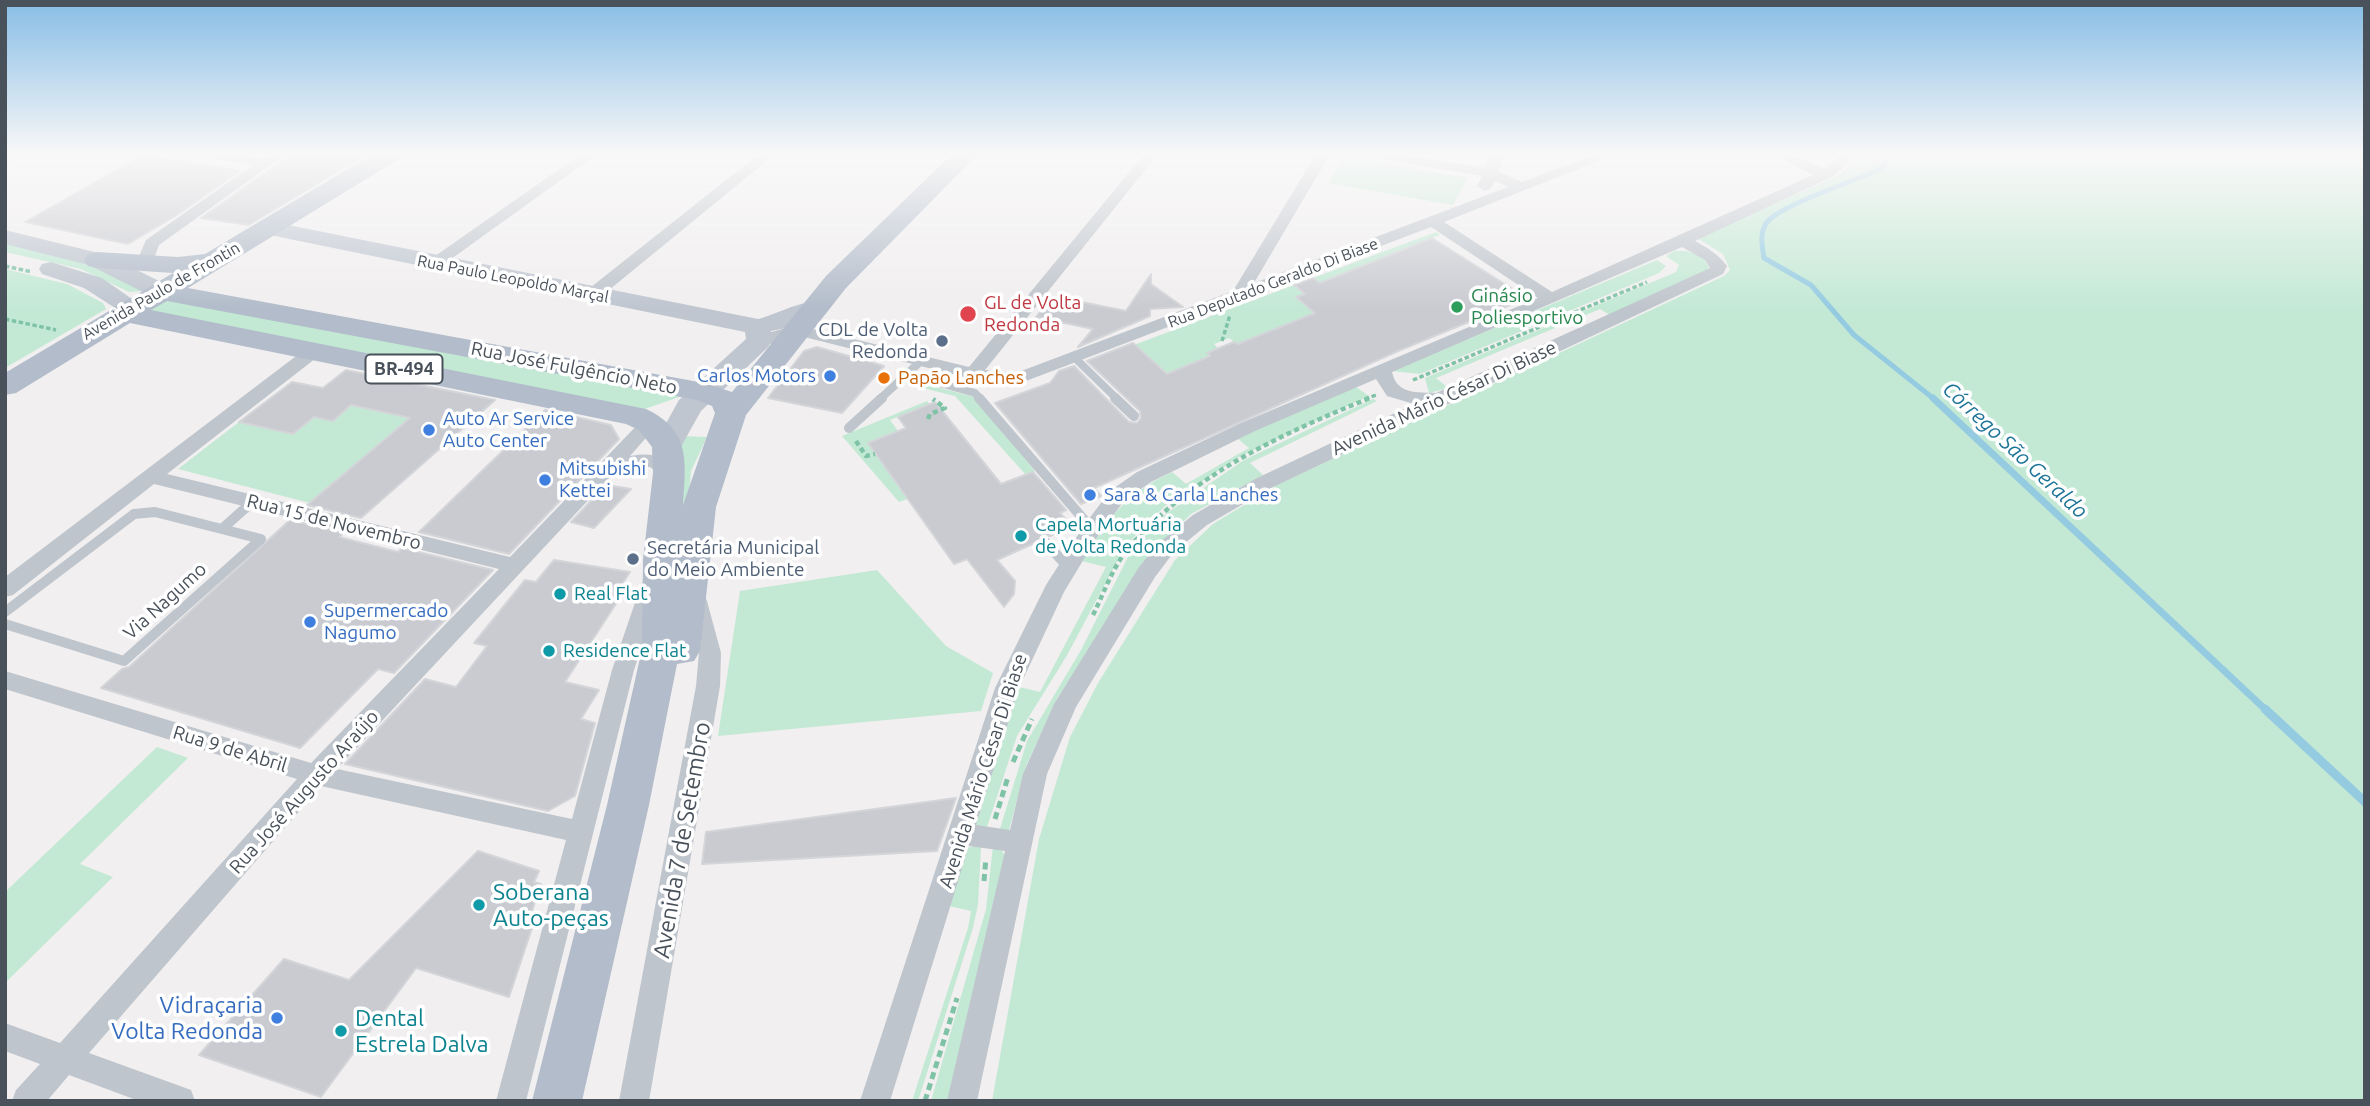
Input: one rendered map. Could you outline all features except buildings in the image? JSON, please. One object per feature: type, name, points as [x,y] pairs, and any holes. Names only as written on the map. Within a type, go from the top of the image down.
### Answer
[{"type":"main road","name":"Avenida Paulo de Frontin","points":[[5,386],[132,308],[156,277],[178,265],[213,261],[305,206]]},
{"type":"main road","name":"Avenida 7 de Setembro","points":[[672,647],[690,579],[701,499],[731,413],[822,299],[915,206]]},
{"type":"main road","points":[[99,260],[156,277]]},
{"type":"main road","name":"Rua José Fulgêncio Neto","points":[[156,277],[704,392],[724,400],[731,413]]},
{"type":"main road","name":"Rua José Fulgêncio Neto","points":[[132,308],[147,319],[629,414],[662,447]]},
{"type":"main road","points":[[580,1101],[672,647],[662,560],[662,447]]},
{"type":"main road","points":[[557,1101],[628,805],[672,647]]},
{"type":"street","points":[[156,277],[147,256],[152,243],[205,206]]},
{"type":"street","points":[[434,264],[517,206]]},
{"type":"street","points":[[592,295],[704,206]]},
{"type":"street","points":[[973,373],[1109,206]]},
{"type":"street","points":[[1235,302],[1292,206]]},
{"type":"street","name":"Rua Deputado Geraldo Di Biase","points":[[973,373],[1013,379],[1235,302],[1473,206]]},
{"type":"street","points":[[1681,240],[1757,206]]},
{"type":"street","points":[[1434,222],[1550,298]]},
{"type":"street","name":"Rua Paulo Leopoldo Marçal","points":[[268,228],[592,295],[758,334],[798,332],[973,373]]},
{"type":"street","points":[[5,237],[99,260]]},
{"type":"street","name":"Avenida Mário César Di Biase","points":[[875,1101],[1007,688],[1035,626],[1068,567],[1117,496],[1144,477],[1382,368],[1681,240],[1715,260],[1719,266],[1717,271],[1262,484],[1200,520],[1167,547],[1126,605],[1053,730],[1035,774],[962,1101]]},
{"type":"street","points":[[5,259],[82,277],[132,308]]},
{"type":"street","name":"Rua Paulo Leopoldo Marçal","points":[[758,334],[793,318],[822,299]]},
{"type":"street","points":[[662,447],[689,407],[758,334]]},
{"type":"street","points":[[5,589],[314,351]]},
{"type":"street","points":[[1382,368],[1385,383],[1391,391],[1403,396],[1439,399]]},
{"type":"street","name":"Rua José Augusto Araújo","points":[[589,490],[662,447]]},
{"type":"street","name":"Rua José Augusto Araújo","points":[[27,1101],[316,775],[589,490],[614,470],[632,461],[658,462],[662,447]]},
{"type":"street","name":"Rua 15 de Novembro","points":[[152,477],[517,566]]},
{"type":"street","points":[[511,1101],[630,648],[662,560]]},
{"type":"street","name":"Avenida 7 de Setembro","points":[[634,1101],[708,686],[710,653],[690,579]]},
{"type":"street","name":"Rua 9 de Abril","points":[[5,680],[316,775],[582,832]]},
{"type":"street","points":[[962,834],[1019,842]]},
{"type":"street","points":[[5,1038],[180,1101]]},
{"type":"lane","points":[[1074,357],[1134,416]]},
{"type":"lane","points":[[849,428],[922,360]]},
{"type":"lane","points":[[908,374],[975,393],[1092,529]]},
{"type":"lane","points":[[222,529],[252,502]]},
{"type":"lane","name":"Via Nagumo","points":[[5,612],[134,514],[155,512],[261,539],[124,661],[5,624]]},
{"type":"lane","points":[[1045,542],[1068,567]]},
{"type":"path","points":[[1091,618],[1127,549],[1176,502],[1241,459],[1672,269],[1670,263],[1654,253]]},
{"type":"path","points":[[5,266],[35,273]]},
{"type":"path","points":[[1222,341],[1235,302]]},
{"type":"path","points":[[5,319],[58,331]]},
{"type":"path","points":[[894,387],[937,400],[946,408],[930,414],[928,419]]},
{"type":"path","points":[[849,428],[866,456],[875,453]]},
{"type":"path","points":[[984,893],[990,838],[1017,751],[1037,712]]},
{"type":"path","points":[[925,1101],[960,989]]},
{"type":"green space","points":[[1770,206],[2365,206],[2365,1101],[992,1101],[1039,839],[1070,737],[1098,683],[1175,560],[1213,524],[1277,485],[1724,276],[1730,270],[1723,254],[1697,238]]},
{"type":"green space","points":[[1436,232],[1440,235],[1320,283],[1313,278]]},
{"type":"green space","points":[[5,238],[97,257],[142,291],[129,292],[81,269],[5,252]]},
{"type":"green space","points":[[1674,251],[1701,256],[1709,269],[1613,317],[1600,309],[1436,378],[1448,388],[1429,393],[1425,378],[1676,272],[1679,265],[1666,256]]},
{"type":"green space","points":[[1657,260],[1666,266],[1659,273],[1420,374],[1392,371]]},
{"type":"green space","points":[[5,269],[67,284],[103,303],[106,309],[5,368]]},
{"type":"green space","points":[[1294,285],[1305,294],[1296,297],[1303,303],[1313,300],[1324,309],[1238,345],[1229,338],[1214,344],[1221,351],[1208,352],[1210,356],[1167,374],[1139,349],[1091,361]]},
{"type":"green space","points":[[162,299],[682,396],[639,411],[150,311]]},
{"type":"green space","points":[[914,381],[974,397],[1035,471],[1026,475],[955,396],[911,385]]},
{"type":"green space","points":[[1356,387],[1369,396],[1239,457],[1165,506],[1126,545],[1066,657],[1017,736],[986,830],[975,825],[1019,687],[1040,692],[1106,567],[1082,561],[1110,519],[1130,498],[1156,480],[1172,472],[1186,484],[1249,448],[1237,438]]},
{"type":"green space","points":[[1373,399],[1377,401],[1250,463],[1263,475],[1191,514],[1161,544],[1058,697],[1026,766],[1009,830],[999,832],[1027,741],[1081,650],[1131,551],[1167,513],[1244,460]]},
{"type":"green space","points":[[927,401],[930,405],[890,420],[898,431],[868,443],[907,499],[899,502],[842,436]]},
{"type":"green space","points":[[351,405],[410,418],[310,503],[178,469],[239,422],[293,434],[314,417],[333,421]]},
{"type":"green space","points":[[680,436],[707,437],[691,471],[686,534],[674,537]]},
{"type":"green space","points":[[877,570],[946,646],[993,673],[981,711],[718,736],[740,591]]},
{"type":"green space","points":[[157,747],[188,758],[80,864],[113,877],[5,983],[5,892]]},
{"type":"green space","points":[[993,846],[1001,849],[1005,856],[949,1101],[931,1101],[986,909]]},
{"type":"green space","points":[[981,847],[978,904],[973,928],[918,1101],[912,1101],[968,928],[971,911],[949,906],[966,848]]},
{"type":"waterway","name":"Córrego São Geraldo","points":[[1792,206],[1776,214],[1765,225],[1762,234],[1764,258],[1811,285],[1854,335],[1934,399]]},
{"type":"waterway","name":"Córrego São Geraldo","points":[[1933,398],[2267,711]]},
{"type":"waterway","name":"Córrego São Geraldo","points":[[2265,709],[2365,802]]},
{"type":"place","name":"Ginásio Poliesportivo","points":[[1457,307]]},
{"type":"place","name":"GL de Volta Redonda","points":[[968,314]]},
{"type":"place","name":"CDL de Volta Redonda","points":[[942,341]]},
{"type":"place","name":"Carlos Motors","points":[[830,376]]},
{"type":"place","name":"Papão Lanches","points":[[884,378]]},
{"type":"place","name":"Auto Ar Service Auto Center","points":[[429,430]]},
{"type":"place","name":"Mitsubishi Kettei","points":[[545,480]]},
{"type":"place","name":"Sara & Carla Lanches","points":[[1090,495]]},
{"type":"place","name":"Capela Mortuária de Volta Redonda","points":[[1021,536]]},
{"type":"place","name":"Secretária Municipal do Meio Ambiente","points":[[633,559]]},
{"type":"place","name":"Real Flat","points":[[560,594]]},
{"type":"place","name":"Supermercado Nagumo","points":[[310,622]]},
{"type":"place","name":"Residence Flat","points":[[549,651]]},
{"type":"place","name":"Soberana Auto-peças","points":[[479,905]]},
{"type":"place","name":"Vidraçaria Volta Redonda","points":[[277,1018]]},
{"type":"place","name":"Dental Estrela Dalva","points":[[341,1031]]}]
